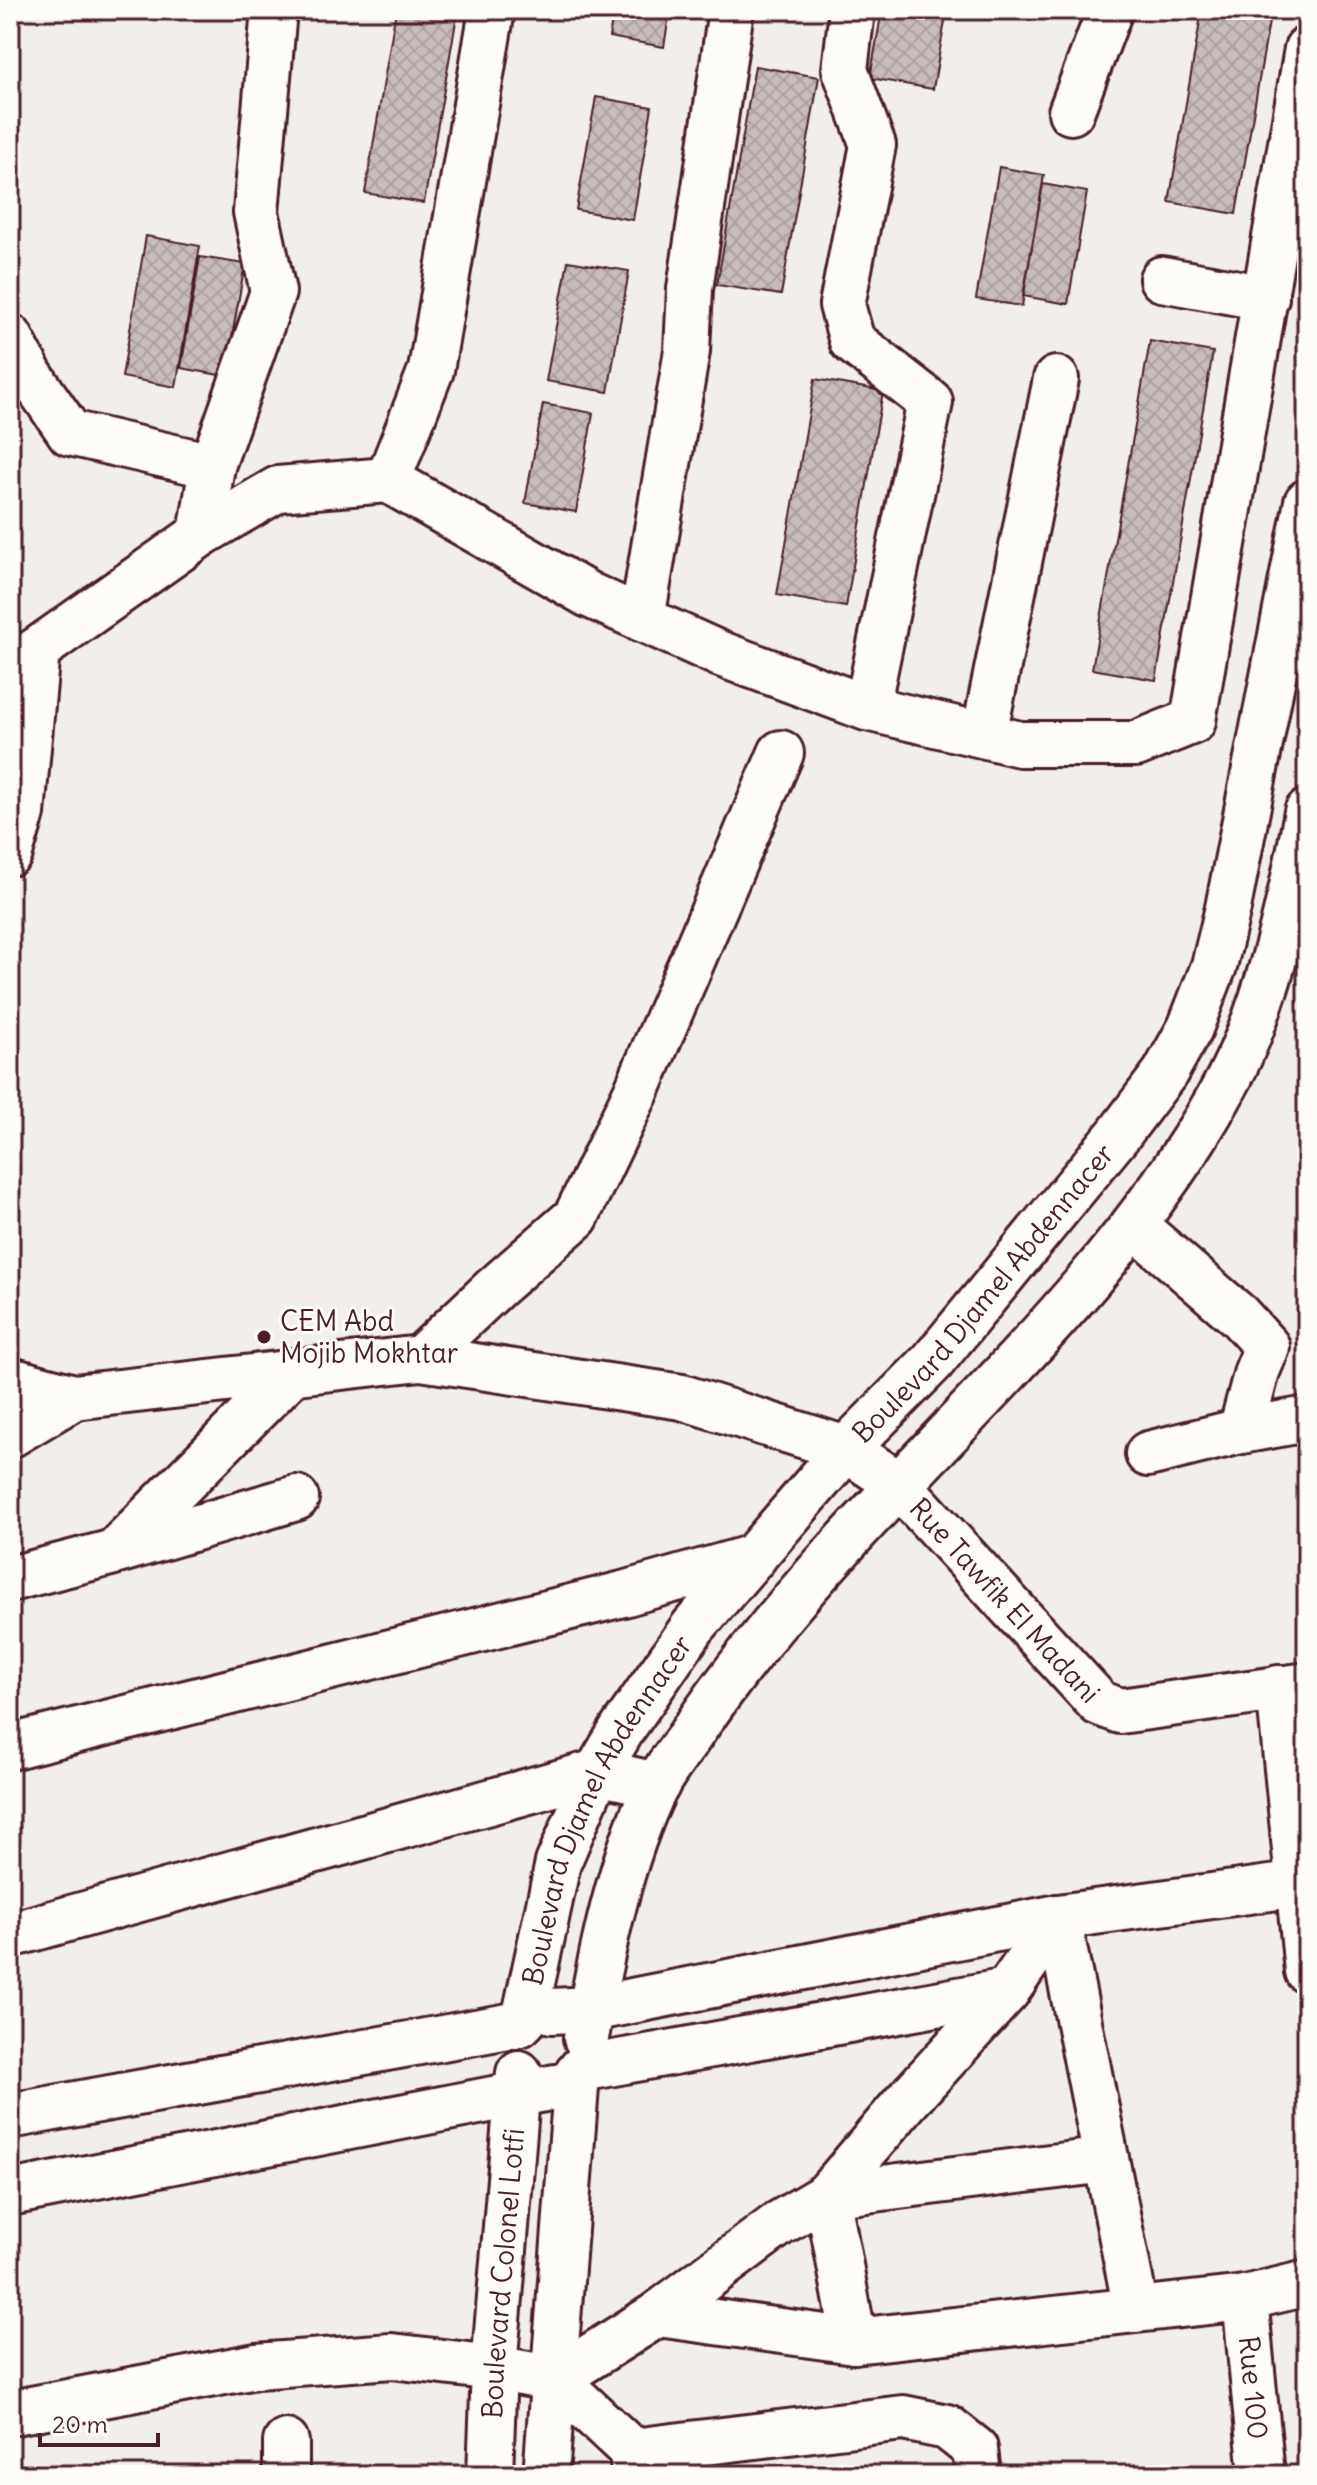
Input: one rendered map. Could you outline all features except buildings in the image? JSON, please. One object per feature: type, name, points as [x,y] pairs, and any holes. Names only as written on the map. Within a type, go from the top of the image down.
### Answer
[{"type":"street","points":[[201,534],[212,466],[273,292],[256,212],[274,10]]},
{"type":"street","points":[[388,480],[431,370],[492,10]]},
{"type":"street","points":[[642,619],[687,351],[690,289],[731,10]]},
{"type":"street","points":[[852,10],[845,70],[873,145],[842,305],[852,341],[930,402],[867,708]]},
{"type":"street","points":[[1071,112],[1110,10]]},
{"type":"street","points":[[10,853],[22,813],[23,662],[201,534],[278,489],[388,480],[589,595],[718,653],[867,708],[1020,744],[1136,744],[1193,721],[1307,49]]},
{"type":"street","points":[[1162,279],[1266,298]]},
{"type":"street","points":[[10,337],[20,378],[70,433],[212,466]]},
{"type":"street","points":[[984,735],[1056,379]]},
{"type":"street","name":"Boulevard Djamel Abdennacer","points":[[552,2050],[558,1863],[597,1772],[693,1627],[846,1449],[932,1362],[1119,1134],[1165,1073],[1190,1028],[1214,966],[1228,908],[1307,502]]},
{"type":"street","points":[[421,1358],[576,1217],[642,1078],[781,753]]},
{"type":"street","name":"Boulevard Djamel Abdennacer","points":[[552,2050],[657,1785],[732,1675],[797,1595],[982,1398],[1135,1226],[1220,1097],[1249,1033],[1298,862],[1307,812]]},
{"type":"street","points":[[1135,1226],[1239,1316],[1267,1347],[1257,1371],[1241,1431]]},
{"type":"street","name":"Rue Tawfik El Madani","points":[[74,1397],[421,1358],[682,1397],[846,1449],[898,1484],[1099,1703],[1120,1711],[1293,1687]]},
{"type":"street","points":[[114,1552],[294,1371]]},
{"type":"street","points":[[10,1380],[74,1397]]},
{"type":"street","points":[[10,1435],[74,1397]]},
{"type":"street","points":[[1148,1454],[1241,1431],[1307,1419]]},
{"type":"street","points":[[10,1579],[296,1498]]},
{"type":"street","points":[[10,1747],[623,1594],[754,1557]]},
{"type":"street","points":[[1293,1687],[1307,1971]]},
{"type":"street","points":[[10,1935],[597,1772],[657,1785]]},
{"type":"street","points":[[10,2193],[1058,1917],[1303,1883]]},
{"type":"street","points":[[555,2379],[658,2314],[780,2223],[827,2195],[1007,1991],[1058,1917]]},
{"type":"street","points":[[1058,1917],[1136,2309]]},
{"type":"street","points":[[10,2116],[1007,1991]]},
{"type":"street","name":"Boulevard Colonel Lotfi","points":[[490,2475],[494,2368],[552,2050]]},
{"type":"street","name":"Boulevard Colonel Lotfi","points":[[546,2475],[555,2379],[552,2050]]},
{"type":"street","points":[[827,2195],[1106,2160]]},
{"type":"street","points":[[827,2195],[854,2341]]},
{"type":"street","points":[[658,2314],[854,2341],[1245,2298],[1307,2283]]},
{"type":"street","name":"Rue 100","points":[[1245,2298],[1262,2475]]},
{"type":"street","points":[[10,2413],[256,2366],[392,2356],[555,2379],[633,2463],[903,2418],[947,2427],[975,2449],[978,2475]]},
{"type":"place","name":"CEM Abd Mojib Mokhtar","points":[[264,1337]]}]
